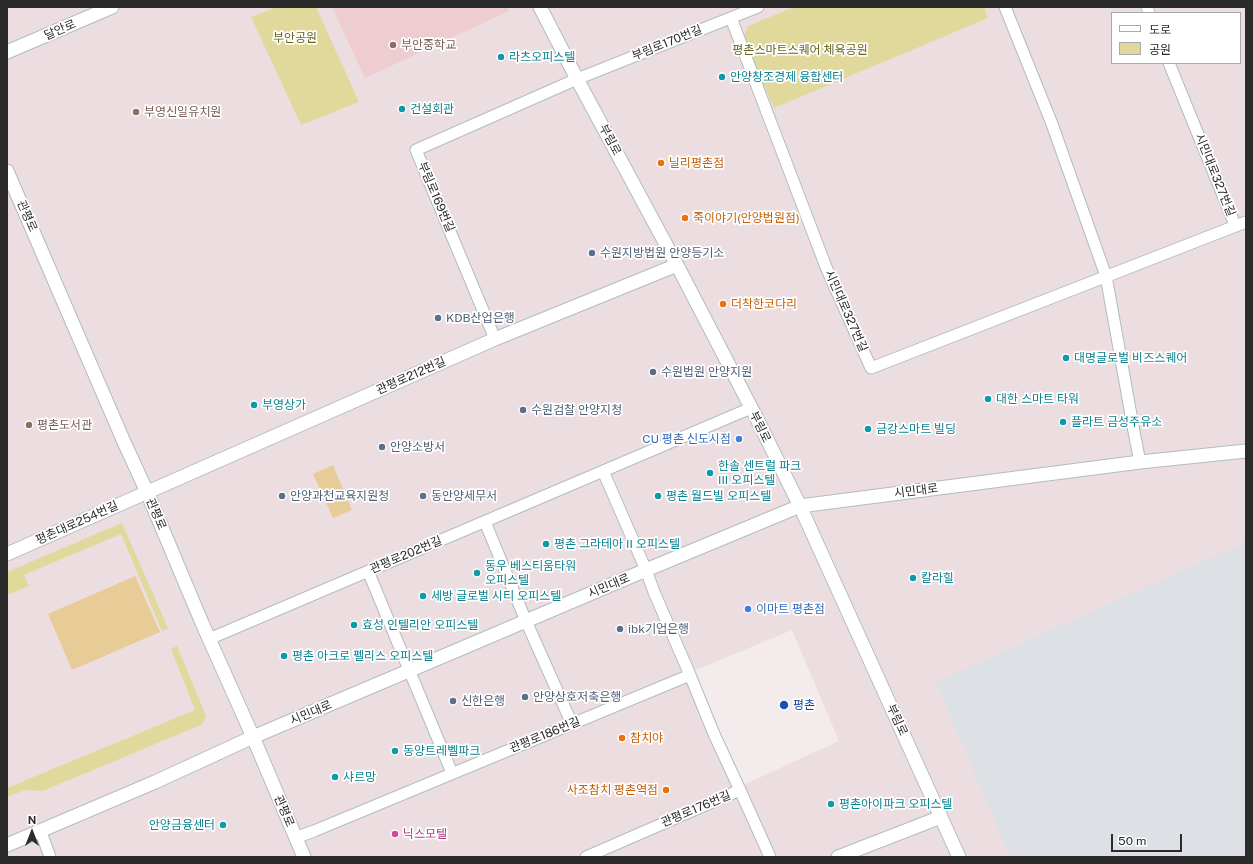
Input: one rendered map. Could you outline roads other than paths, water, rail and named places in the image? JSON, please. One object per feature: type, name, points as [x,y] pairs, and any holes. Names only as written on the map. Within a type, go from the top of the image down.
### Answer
[{"type":"street","name":"달안로","points":[[7,52],[112,7]]},
{"type":"street","name":"부림로","points":[[540,7],[677,265],[800,506],[959,857]]},
{"type":"street","name":"부림로170번길","points":[[577,79],[758,7]]},
{"type":"street","points":[[1006,7],[1052,124],[1106,276],[1140,462]]},
{"type":"street","name":"시민대로327번길","points":[[731,18],[826,267],[871,368],[1235,225],[1169,64]]},
{"type":"street","name":"부림로169번길","points":[[495,339],[416,150],[577,79]]},
{"type":"street","name":"관평로","points":[[7,171],[304,857]]},
{"type":"street","points":[[1235,225],[1246,222]]},
{"type":"street","name":"관평로212번길","points":[[147,492],[495,339],[677,265]]},
{"type":"street","name":"관평로202번길","points":[[209,639],[751,408]]},
{"type":"street","name":"시민대로","points":[[7,846],[155,782],[253,737],[800,506],[1140,462],[1246,450]]},
{"type":"street","points":[[603,471],[714,734],[740,790]]},
{"type":"street","name":"평촌대로254번길","points":[[7,554],[147,492]]},
{"type":"street","points":[[485,522],[526,621],[572,724]]},
{"type":"street","points":[[368,572],[452,773]]},
{"type":"street","name":"관평로186번길","points":[[295,838],[690,676]]},
{"type":"street","name":"관평로176번길","points":[[586,857],[740,790],[770,857]]},
{"type":"street","points":[[838,857],[941,817]]},
{"type":"street","points":[[41,832],[50,857]]},
{"type":"place","name":"부안중학교","points":[[393,45]]},
{"type":"place","name":"라츠오피스텔","points":[[501,57]]},
{"type":"place","name":"안양창조경제 융합센터","points":[[722,77]]},
{"type":"place","name":"건설회관","points":[[402,109]]},
{"type":"place","name":"부영신일유치원","points":[[136,112]]},
{"type":"place","name":"닐리평촌점","points":[[661,163]]},
{"type":"place","name":"죽이야기(안양법원점)","points":[[685,218]]},
{"type":"place","name":"수원지방법원 안양등기소","points":[[592,253]]},
{"type":"place","name":"더착한코다리","points":[[723,304]]},
{"type":"place","name":"KDB산업은행","points":[[438,318]]},
{"type":"place","name":"대명글로벌 비즈스퀘어","points":[[1066,358]]},
{"type":"place","name":"수원법원 안양지원","points":[[653,372]]},
{"type":"place","name":"대한 스마트 타워","points":[[988,399]]},
{"type":"place","name":"부영상가","points":[[254,405]]},
{"type":"place","name":"수원검찰 안양지청","points":[[523,410]]},
{"type":"place","name":"플라트 금성주유소","points":[[1063,422]]},
{"type":"place","name":"평촌도서관","points":[[29,425]]},
{"type":"place","name":"금강스마트 빌딩","points":[[868,429]]},
{"type":"place","name":"CU 평촌 신도시점","points":[[739,439]]},
{"type":"place","name":"안양소방서","points":[[382,447]]},
{"type":"place","name":"한솔 센트럴 파크 III 오피스텔","points":[[710,473]]},
{"type":"place","name":"안양과천교육지원청","points":[[282,496]]},
{"type":"place","name":"동안양세무서","points":[[423,496]]},
{"type":"place","name":"평촌 월드빌 오피스텔","points":[[658,496]]},
{"type":"place","name":"평촌 그라테아 II 오피스텔","points":[[546,544]]},
{"type":"place","name":"동우 베스티움타워 오피스텔","points":[[477,573]]},
{"type":"place","name":"칼라힐","points":[[913,578]]},
{"type":"place","name":"세방 글로벌 시티 오피스텔","points":[[423,596]]},
{"type":"place","name":"이마트 평촌점","points":[[748,609]]},
{"type":"place","name":"효성 인텔리안 오피스텔","points":[[354,625]]},
{"type":"place","name":"ibk기업은행","points":[[620,629]]},
{"type":"place","name":"평촌 아크로 펠리스 오피스텔","points":[[284,656]]},
{"type":"place","name":"안양상호저축은행","points":[[525,697]]},
{"type":"place","name":"신한은행","points":[[453,701]]},
{"type":"place","name":"평촌","points":[[784,705]]},
{"type":"place","name":"참치야","points":[[622,738]]},
{"type":"place","name":"동양트레벨파크","points":[[395,751]]},
{"type":"place","name":"샤르망","points":[[335,777]]},
{"type":"place","name":"사조참치 평촌역점","points":[[666,790]]},
{"type":"place","name":"평촌아이파크 오피스텔","points":[[831,804]]},
{"type":"place","name":"안양금융센터","points":[[223,825]]},
{"type":"place","name":"닉스모텔","points":[[395,834]]},
{"type":"park label","name":"부안공원","points":[[295,38]]},
{"type":"park label","name":"평촌스마트스퀘어 체육공원","points":[[800,50]]}]
